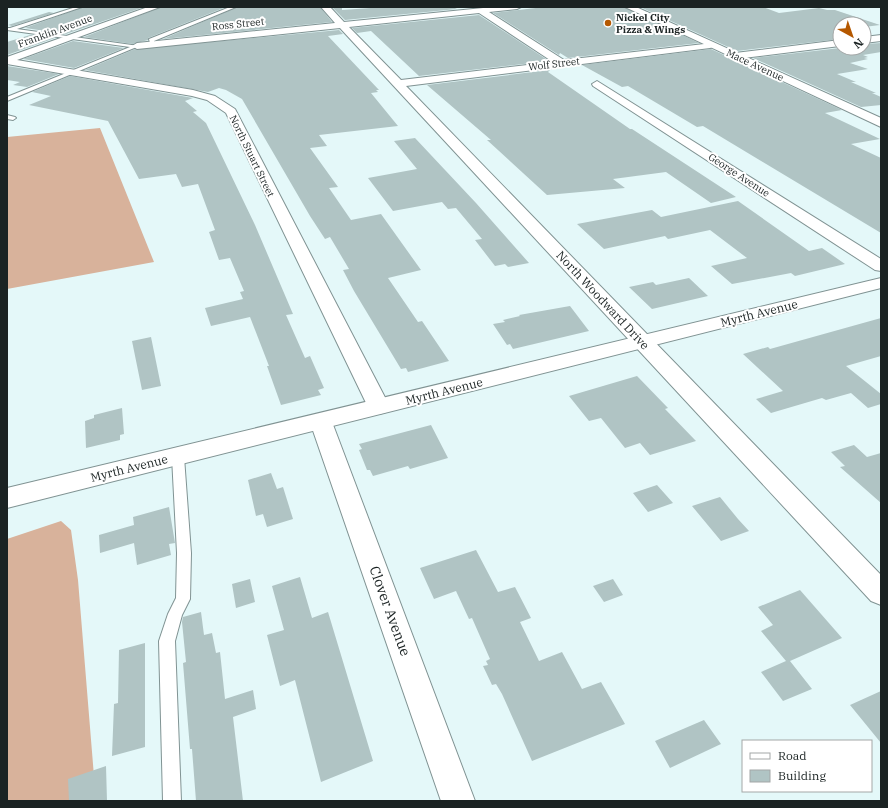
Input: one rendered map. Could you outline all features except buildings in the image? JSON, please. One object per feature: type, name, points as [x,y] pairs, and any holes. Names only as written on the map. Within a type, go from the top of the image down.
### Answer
[{"type":"street","name":"Franklin Avenue","points":[[7,61],[156,7]]},
{"type":"street","name":"North Woodward Drive","points":[[325,7],[881,593]]},
{"type":"street","name":"Ross Street","points":[[137,46],[152,43],[517,7]]},
{"type":"street","name":"Mace Avenue","points":[[629,7],[881,123]]},
{"type":"street","points":[[481,11],[562,63]]},
{"type":"street","points":[[735,56],[832,44]]},
{"type":"street","name":"Wolf Street","points":[[398,84],[710,45]]},
{"type":"street","name":"North Stuart Street","points":[[7,61],[203,95],[218,102],[230,111],[379,407]]},
{"type":"street","name":"George Avenue","points":[[597,84],[881,266]]},
{"type":"street","name":"Myrth Avenue","points":[[7,498],[321,422],[881,283]]},
{"type":"street","name":"Clover Avenue","points":[[321,422],[458,801]]},
{"type":"lane","points":[[8,30],[80,7]]},
{"type":"lane","points":[[152,43],[151,40],[234,7]]},
{"type":"lane","points":[[8,30],[125,46],[137,46]]},
{"type":"lane","points":[[7,99],[137,46]]},
{"type":"lane","points":[[172,801],[167,641],[175,614],[184,599],[184,552],[178,457]]},
{"type":"shaded area","points":[[100,128],[154,262],[7,289],[7,137]]},
{"type":"shaded area","points":[[61,521],[71,530],[78,580],[96,801],[7,801],[7,539]]},
{"type":"place","name":"Nickel City Pizza & Wings","points":[[608,23]]}]
